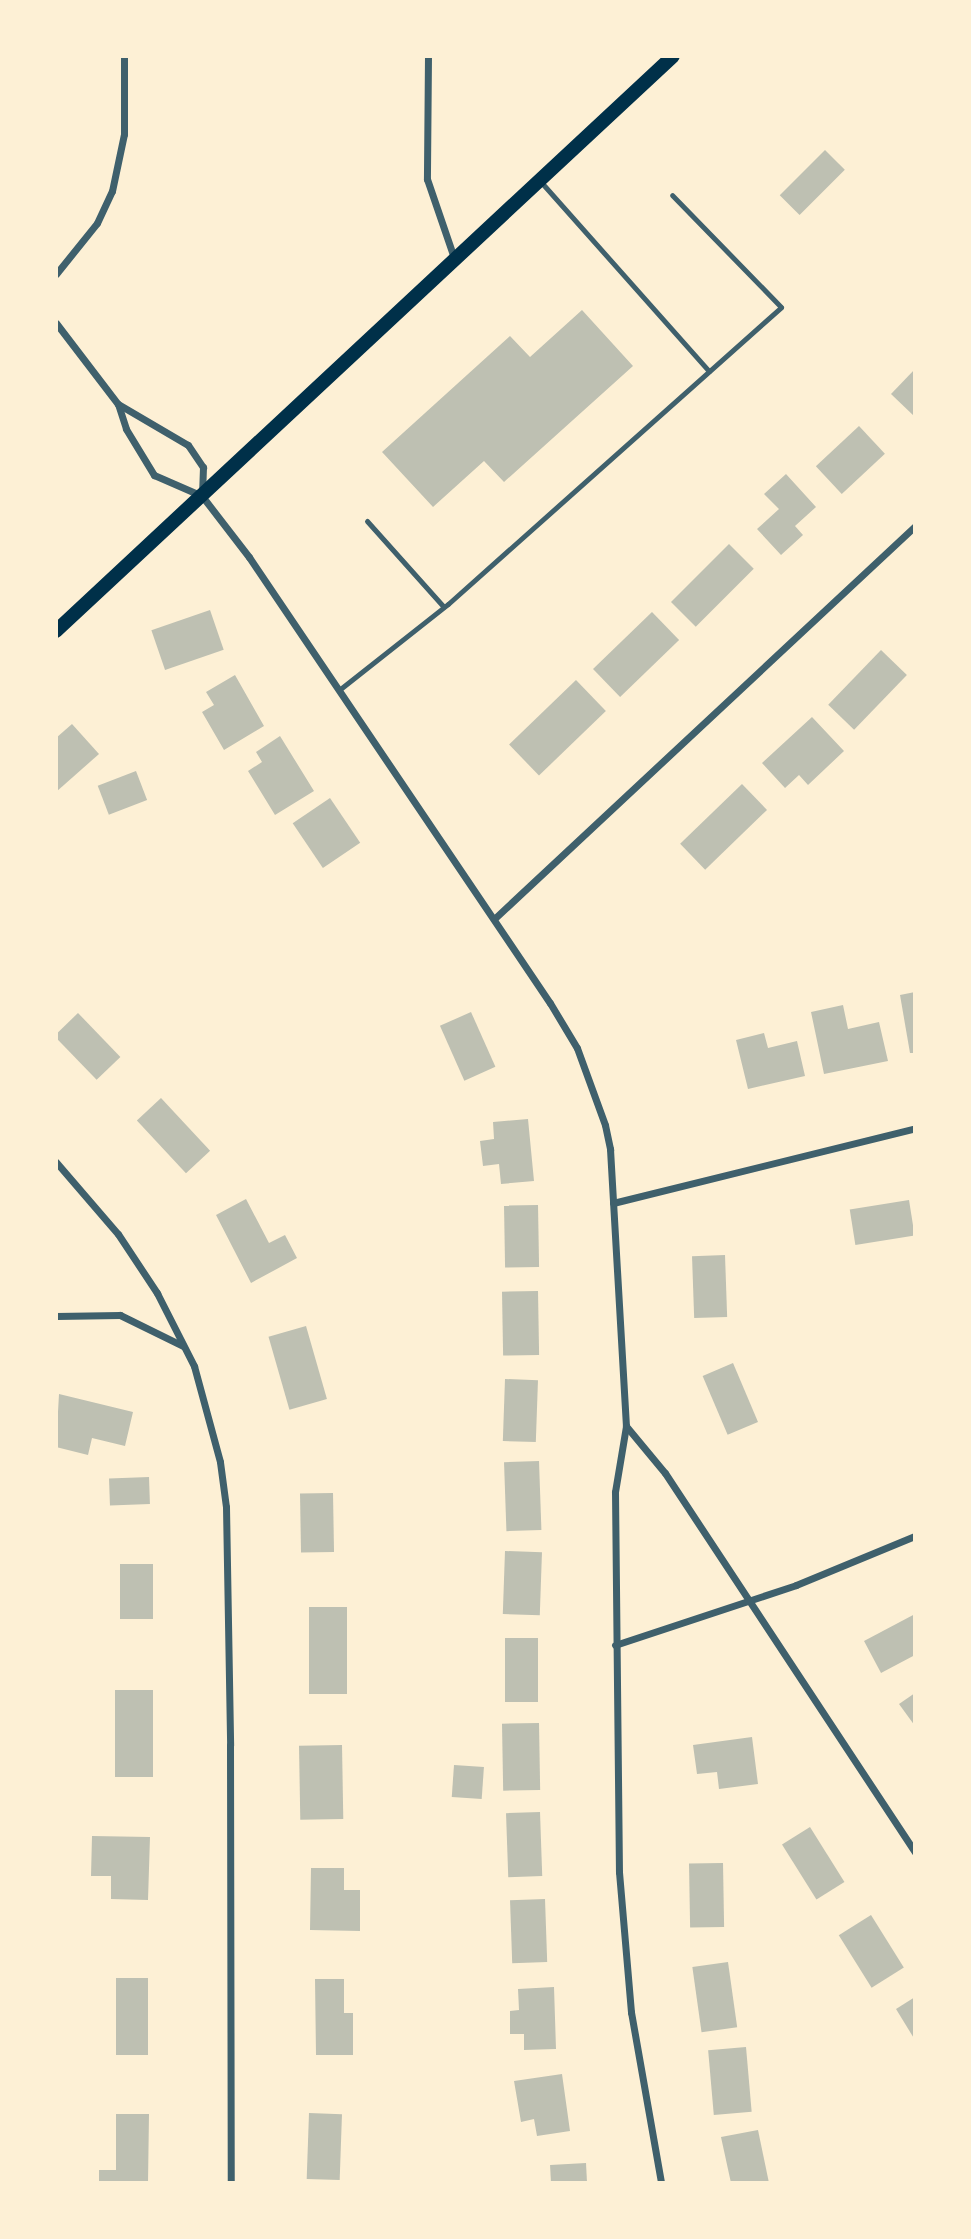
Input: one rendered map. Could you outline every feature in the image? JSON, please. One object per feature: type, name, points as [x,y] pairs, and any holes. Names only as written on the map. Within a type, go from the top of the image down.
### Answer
[{"type":"main road","points":[[56,631],[673,56]]},
{"type":"street","points":[[56,274],[97,223],[112,191],[124,134],[124,56]]},
{"type":"street","points":[[428,56],[427,179],[454,258]]},
{"type":"street","points":[[56,323],[118,404],[126,429],[154,475],[202,496],[339,690],[494,919],[571,1036],[592,1081],[610,1149],[626,1426],[615,1492],[619,1872],[631,2012],[661,2183]]},
{"type":"street","points":[[118,404],[188,445],[203,467],[202,496]]},
{"type":"street","points":[[494,919],[915,526]]},
{"type":"street","points":[[613,1203],[915,1128]]},
{"type":"street","points":[[56,1162],[118,1234],[157,1293],[184,1346],[204,1394],[220,1462],[226,1507],[230,2183]]},
{"type":"street","points":[[56,1316],[120,1315],[184,1346]]},
{"type":"street","points":[[626,1426],[665,1473],[746,1601],[915,1852]]},
{"type":"street","points":[[615,1645],[746,1601],[915,1536]]},
{"type":"lane","points":[[539,179],[709,371]]},
{"type":"lane","points":[[339,690],[444,607],[781,306],[672,195]]},
{"type":"lane","points":[[367,521],[444,607]]},
{"type":"building","points":[[825,150],[845,170],[800,215],[780,195]]},
{"type":"building","points":[[582,310],[633,366],[504,482],[484,461],[433,507],[382,452],[510,336],[530,357]]},
{"type":"building","points":[[915,369],[915,417],[891,394]]},
{"type":"building","points":[[859,426],[885,454],[842,494],[816,466]]},
{"type":"building","points":[[786,474],[816,507],[795,526],[803,535],[781,555],[757,529],[779,509],[764,494]]},
{"type":"building","points":[[729,544],[754,569],[696,627],[671,602]]},
{"type":"building","points":[[210,610],[224,650],[165,670],[151,630]]},
{"type":"building","points":[[652,612],[679,640],[620,697],[593,669]]},
{"type":"building","points":[[881,650],[907,675],[854,730],[828,705]]},
{"type":"building","points":[[235,675],[264,726],[224,750],[202,712],[214,705],[206,692]]},
{"type":"building","points":[[576,680],[606,711],[539,776],[509,745]]},
{"type":"building","points":[[812,717],[844,751],[808,785],[799,775],[785,788],[762,763]]},
{"type":"building","points":[[72,724],[99,754],[56,792],[56,738]]},
{"type":"building","points":[[280,736],[314,791],[275,815],[248,771],[262,762],[256,752]]},
{"type":"building","points":[[136,771],[147,800],[109,815],[98,786]]},
{"type":"building","points":[[742,784],[767,810],[705,870],[680,844]]},
{"type":"building","points":[[330,798],[360,843],[323,868],[293,823]]},
{"type":"building","points":[[915,992],[915,1053],[910,1053],[900,995]]},
{"type":"building","points":[[843,1005],[848,1029],[879,1022],[888,1061],[824,1074],[811,1012]]},
{"type":"building","points":[[471,1012],[495,1067],[464,1081],[440,1026]]},
{"type":"building","points":[[78,1013],[120,1057],[97,1080],[56,1038],[56,1034]]},
{"type":"building","points":[[764,1033],[768,1048],[797,1041],[805,1076],[748,1089],[736,1040]]},
{"type":"building","points":[[161,1098],[210,1151],[186,1173],[137,1121]]},
{"type":"building","points":[[528,1119],[534,1181],[501,1184],[499,1164],[483,1166],[480,1141],[494,1139],[493,1122]]},
{"type":"building","points":[[246,1199],[269,1243],[285,1235],[297,1258],[251,1283],[216,1215]]},
{"type":"building","points":[[909,1200],[915,1236],[855,1245],[850,1209]]},
{"type":"building","points":[[538,1205],[539,1267],[505,1268],[504,1206]]},
{"type":"building","points":[[725,1255],[727,1317],[694,1318],[692,1256]]},
{"type":"building","points":[[538,1291],[539,1355],[503,1356],[502,1292]]},
{"type":"building","points":[[306,1326],[327,1399],[289,1410],[269,1337]]},
{"type":"building","points":[[733,1363],[758,1422],[728,1435],[703,1376]]},
{"type":"building","points":[[505,1379],[538,1380],[536,1442],[503,1441]]},
{"type":"building","points":[[59,1394],[133,1412],[125,1446],[92,1438],[88,1455],[56,1447]]},
{"type":"building","points":[[539,1461],[541,1530],[506,1531],[504,1462]]},
{"type":"building","points":[[149,1477],[150,1504],[110,1505],[109,1478]]},
{"type":"building","points":[[333,1493],[334,1552],[301,1553],[300,1494]]},
{"type":"building","points":[[505,1551],[542,1552],[540,1615],[503,1614]]},
{"type":"building","points":[[120,1564],[153,1564],[153,1619],[120,1619]]},
{"type":"building","points":[[309,1607],[347,1607],[347,1694],[309,1694]]},
{"type":"building","points":[[915,1614],[915,1655],[881,1673],[864,1641]]},
{"type":"building","points":[[505,1638],[538,1638],[538,1702],[505,1702]]},
{"type":"building","points":[[115,1690],[153,1690],[153,1777],[115,1777]]},
{"type":"building","points":[[915,1693],[915,1726],[899,1704]]},
{"type":"building","points":[[539,1723],[540,1790],[503,1791],[502,1724]]},
{"type":"building","points":[[752,1737],[758,1784],[719,1789],[717,1772],[697,1774],[693,1745]]},
{"type":"building","points":[[342,1745],[343,1819],[300,1820],[299,1746]]},
{"type":"building","points":[[454,1765],[484,1767],[482,1799],[452,1797]]},
{"type":"building","points":[[540,1812],[542,1876],[508,1877],[506,1813]]},
{"type":"building","points":[[810,1827],[844,1882],[816,1900],[782,1844]]},
{"type":"building","points":[[92,1836],[150,1837],[148,1900],[111,1899],[111,1876],[91,1876]]},
{"type":"building","points":[[723,1863],[724,1927],[690,1928],[689,1864]]},
{"type":"building","points":[[311,1868],[344,1868],[344,1890],[360,1890],[360,1931],[310,1930]]},
{"type":"building","points":[[545,1899],[547,1962],[512,1963],[510,1900]]},
{"type":"building","points":[[871,1915],[904,1968],[872,1988],[839,1935]]},
{"type":"building","points":[[728,1962],[737,2027],[702,2032],[692,1967]]},
{"type":"building","points":[[116,1978],[148,1978],[148,2055],[116,2055]]},
{"type":"building","points":[[315,1979],[344,1979],[344,2013],[353,2013],[353,2055],[316,2055]]},
{"type":"building","points":[[554,1987],[556,2049],[524,2050],[524,2034],[510,2034],[510,2011],[519,2010],[518,1989]]},
{"type":"building","points":[[915,1997],[915,2040],[896,2009]]},
{"type":"building","points":[[746,2047],[752,2112],[714,2115],[708,2050]]},
{"type":"building","points":[[562,2074],[570,2131],[537,2136],[534,2119],[521,2122],[514,2081]]},
{"type":"building","points":[[309,2113],[342,2114],[340,2180],[307,2179]]},
{"type":"building","points":[[116,2114],[149,2114],[148,2183],[99,2183],[99,2170],[116,2170]]},
{"type":"building","points":[[758,2130],[769,2183],[731,2183],[721,2137]]},
{"type":"building","points":[[586,2163],[587,2183],[551,2183],[550,2165]]}]
